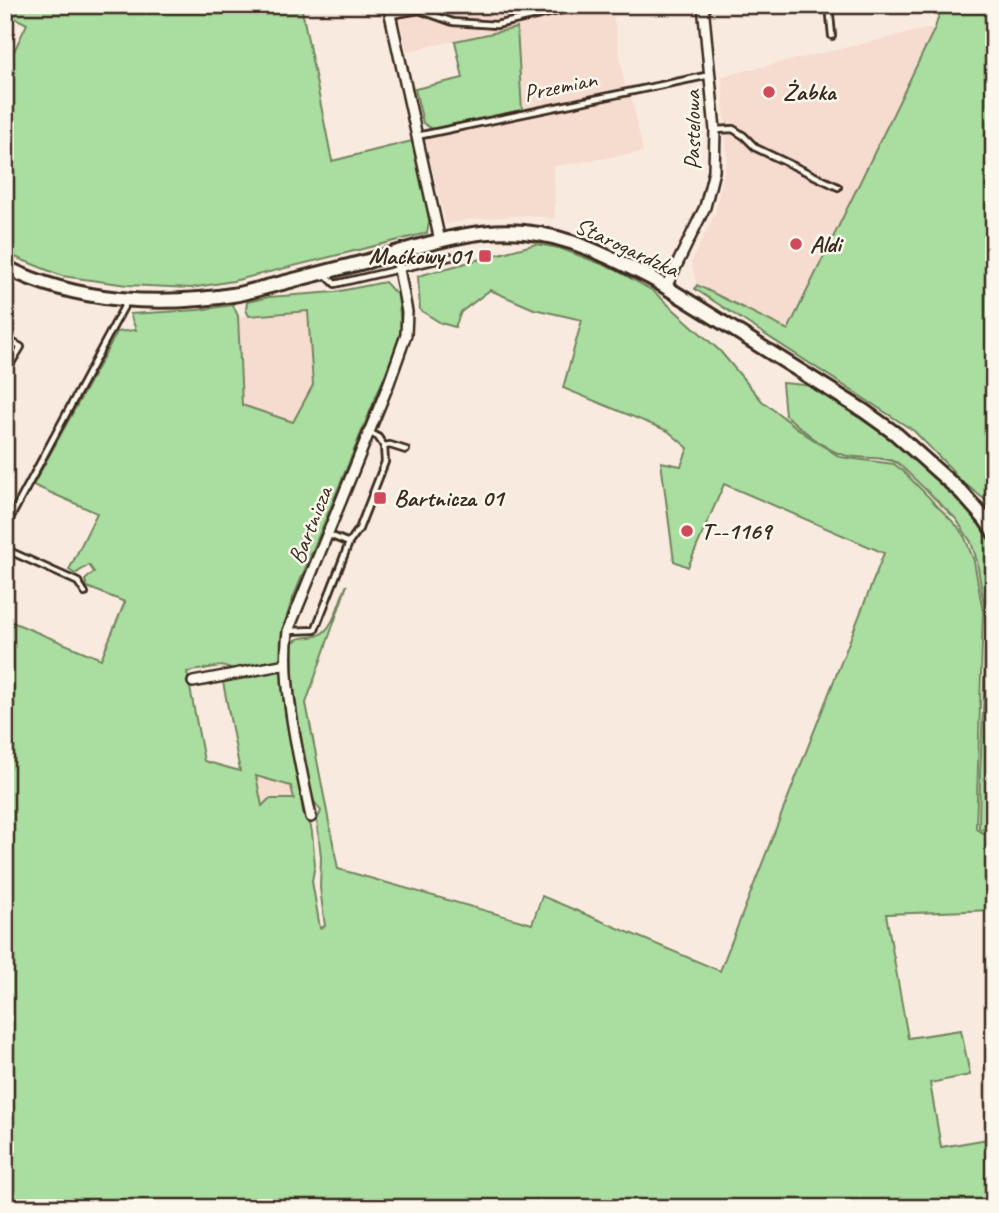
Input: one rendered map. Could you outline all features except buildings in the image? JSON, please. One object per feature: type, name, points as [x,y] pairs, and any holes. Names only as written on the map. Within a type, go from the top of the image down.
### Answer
[{"type":"main road","name":"Starogardzka","points":[[5,267],[63,287],[128,300],[209,299],[324,273],[440,241],[522,232],[556,237],[619,261],[666,287],[864,411],[896,433],[961,492],[994,533]]},
{"type":"street","name":"Pastelowa","points":[[666,287],[705,207],[714,171],[715,130],[703,5]]},
{"type":"street","points":[[389,10],[440,241]]},
{"type":"street","name":"Bartnicza","points":[[311,817],[286,664],[288,631],[406,335],[407,312],[396,253]]},
{"type":"street","points":[[193,682],[286,664]]},
{"type":"lane","points":[[389,10],[419,10],[453,22],[496,25],[584,5]]},
{"type":"lane","points":[[829,5],[832,36]]},
{"type":"lane","name":"Przemian","points":[[416,136],[711,75]]},
{"type":"lane","points":[[715,130],[733,129],[756,148],[838,187]]},
{"type":"lane","points":[[324,273],[335,284],[451,257]]},
{"type":"lane","points":[[5,528],[128,300]]},
{"type":"lane","points":[[5,338],[21,347],[5,373]]},
{"type":"lane","points":[[288,631],[315,630],[349,543],[359,528],[385,462],[384,446],[379,437],[369,432]]},
{"type":"lane","points":[[384,446],[406,450]]},
{"type":"lane","points":[[327,534],[349,543]]},
{"type":"lane","points":[[5,549],[79,582],[85,593]]},
{"type":"shaded area","points":[[397,5],[623,5],[612,8],[625,87],[522,111],[517,28],[407,51]]},
{"type":"shaded area","points":[[935,27],[787,330],[697,285],[691,262],[715,214],[727,158],[722,76]]},
{"type":"shaded area","points":[[631,95],[643,152],[554,166],[555,219],[528,215],[446,224],[425,138]]},
{"type":"shaded area","points":[[308,311],[313,385],[294,423],[242,405],[236,317]]},
{"type":"shaded area","points":[[255,776],[291,785],[294,799],[262,807]]},
{"type":"green space","points":[[5,5],[301,5],[332,161],[412,141],[430,217],[427,233],[233,281],[191,288],[127,285],[62,276],[5,253],[5,70],[27,24],[5,13]]},
{"type":"green space","points":[[942,5],[994,5],[994,507],[954,475],[914,431],[695,289],[697,285],[788,330],[935,28]]},
{"type":"green space","points":[[517,28],[522,111],[432,129],[423,123],[415,89],[463,78],[455,41]]},
{"type":"green space","points":[[536,244],[559,248],[612,268],[653,291],[720,351],[762,401],[805,434],[840,457],[894,464],[958,527],[965,538],[974,561],[983,612],[976,829],[993,838],[994,910],[886,914],[908,1038],[961,1030],[970,1075],[930,1083],[941,1147],[994,1138],[994,1208],[5,1208],[5,619],[101,659],[125,602],[87,587],[85,580],[94,572],[89,565],[75,574],[69,570],[97,513],[33,485],[117,332],[136,330],[130,314],[233,305],[238,316],[242,405],[293,422],[313,385],[308,311],[249,316],[246,310],[247,302],[269,297],[335,292],[385,282],[398,293],[401,328],[397,346],[291,603],[284,626],[281,661],[243,670],[220,666],[187,672],[204,761],[240,771],[223,682],[278,668],[282,670],[303,812],[312,832],[315,865],[312,881],[320,928],[325,926],[320,888],[321,857],[317,820],[321,811],[313,800],[294,710],[292,643],[298,639],[319,635],[329,626],[347,585],[306,703],[338,869],[532,924],[542,896],[720,971],[884,553],[724,484],[688,567],[674,561],[661,462],[681,466],[688,448],[668,431],[563,388],[582,320],[534,309],[490,290],[461,312],[455,327],[441,323],[420,310],[418,276]],"holes":[[[256,776],[291,786],[294,799],[269,799],[262,806]]]},
{"type":"green space","points":[[782,383],[813,387],[903,448],[966,507],[994,549],[994,723],[990,794],[994,834],[979,828],[987,624],[977,561],[971,542],[956,519],[898,463],[836,452],[820,443],[785,415]]},
{"type":"place","name":"Żabka","points":[[769,92]]},
{"type":"place","name":"Aldi","points":[[796,244]]},
{"type":"place","name":"Maćkowy 01","points":[[485,256]]},
{"type":"place","name":"Bartnicza 01","points":[[380,498]]},
{"type":"place","name":"T--1169","points":[[687,531]]}]
